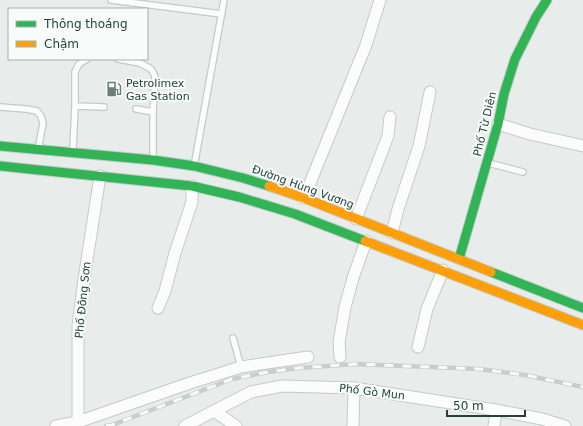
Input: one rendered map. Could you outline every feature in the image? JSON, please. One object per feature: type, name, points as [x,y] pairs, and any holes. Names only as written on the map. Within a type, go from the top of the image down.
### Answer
[{"type":"main road","name":"Phố Từ Diên","points":[[459,259],[515,59],[536,17],[547,0]]},
{"type":"main road","name":"Đường Hùng Vương","points":[[0,146],[153,160],[194,166],[243,178],[304,198],[583,308]]},
{"type":"main road","points":[[0,166],[192,186],[239,197],[295,214],[443,270],[583,326]]},
{"type":"street","points":[[304,198],[366,45],[380,0]]},
{"type":"street","points":[[392,233],[398,209],[419,146],[430,92]]},
{"type":"street","points":[[356,219],[388,136],[390,117]]},
{"type":"street","points":[[498,124],[530,134],[583,146]]},
{"type":"street","name":"Phố Đông Sơn","points":[[78,424],[78,326],[100,176]]},
{"type":"street","points":[[158,308],[165,291],[175,253],[192,202],[192,186]]},
{"type":"street","points":[[340,357],[339,342],[345,307],[366,241]]},
{"type":"street","points":[[418,347],[427,309],[443,270]]},
{"type":"street","points":[[56,426],[78,424],[190,383],[241,367],[308,357]]},
{"type":"street","name":"Phố Gò Mun","points":[[185,426],[251,392],[282,386],[354,388],[496,410],[542,419],[565,426]]},
{"type":"street","points":[[353,426],[354,388]]},
{"type":"street","points":[[494,426],[496,410]]},
{"type":"street","points":[[214,411],[236,426]]},
{"type":"lane","points":[[111,0],[222,14]]},
{"type":"lane","points":[[194,166],[224,0]]},
{"type":"lane","points":[[73,152],[75,106],[74,72],[79,64],[85,60]]},
{"type":"lane","points":[[124,60],[140,63],[151,69],[155,76],[153,160]]},
{"type":"lane","points":[[75,106],[104,107]]},
{"type":"lane","points":[[0,107],[37,111],[41,116],[43,123],[38,149]]},
{"type":"lane","points":[[136,109],[153,112]]},
{"type":"lane","points":[[487,163],[522,172]]},
{"type":"lane","points":[[233,338],[241,367]]},
{"type":"railway","points":[[106,426],[232,379],[299,368],[355,364],[479,369],[525,375],[583,387]]},
{"type":"traffic: fast","points":[[459,259],[515,59],[536,17],[547,0]]},
{"type":"traffic: fast","points":[[0,146],[153,160],[194,166],[269,186]]},
{"type":"traffic: fast","points":[[0,166],[192,186],[239,197],[295,214],[365,241]]},
{"type":"traffic: fast","points":[[491,272],[583,308]]},
{"type":"traffic: slow","points":[[269,186],[304,198],[491,272]]},
{"type":"traffic: slow","points":[[365,241],[583,325]]},
{"type":"place","name":"Petrolimex Gas Station","points":[[114,89]]}]
